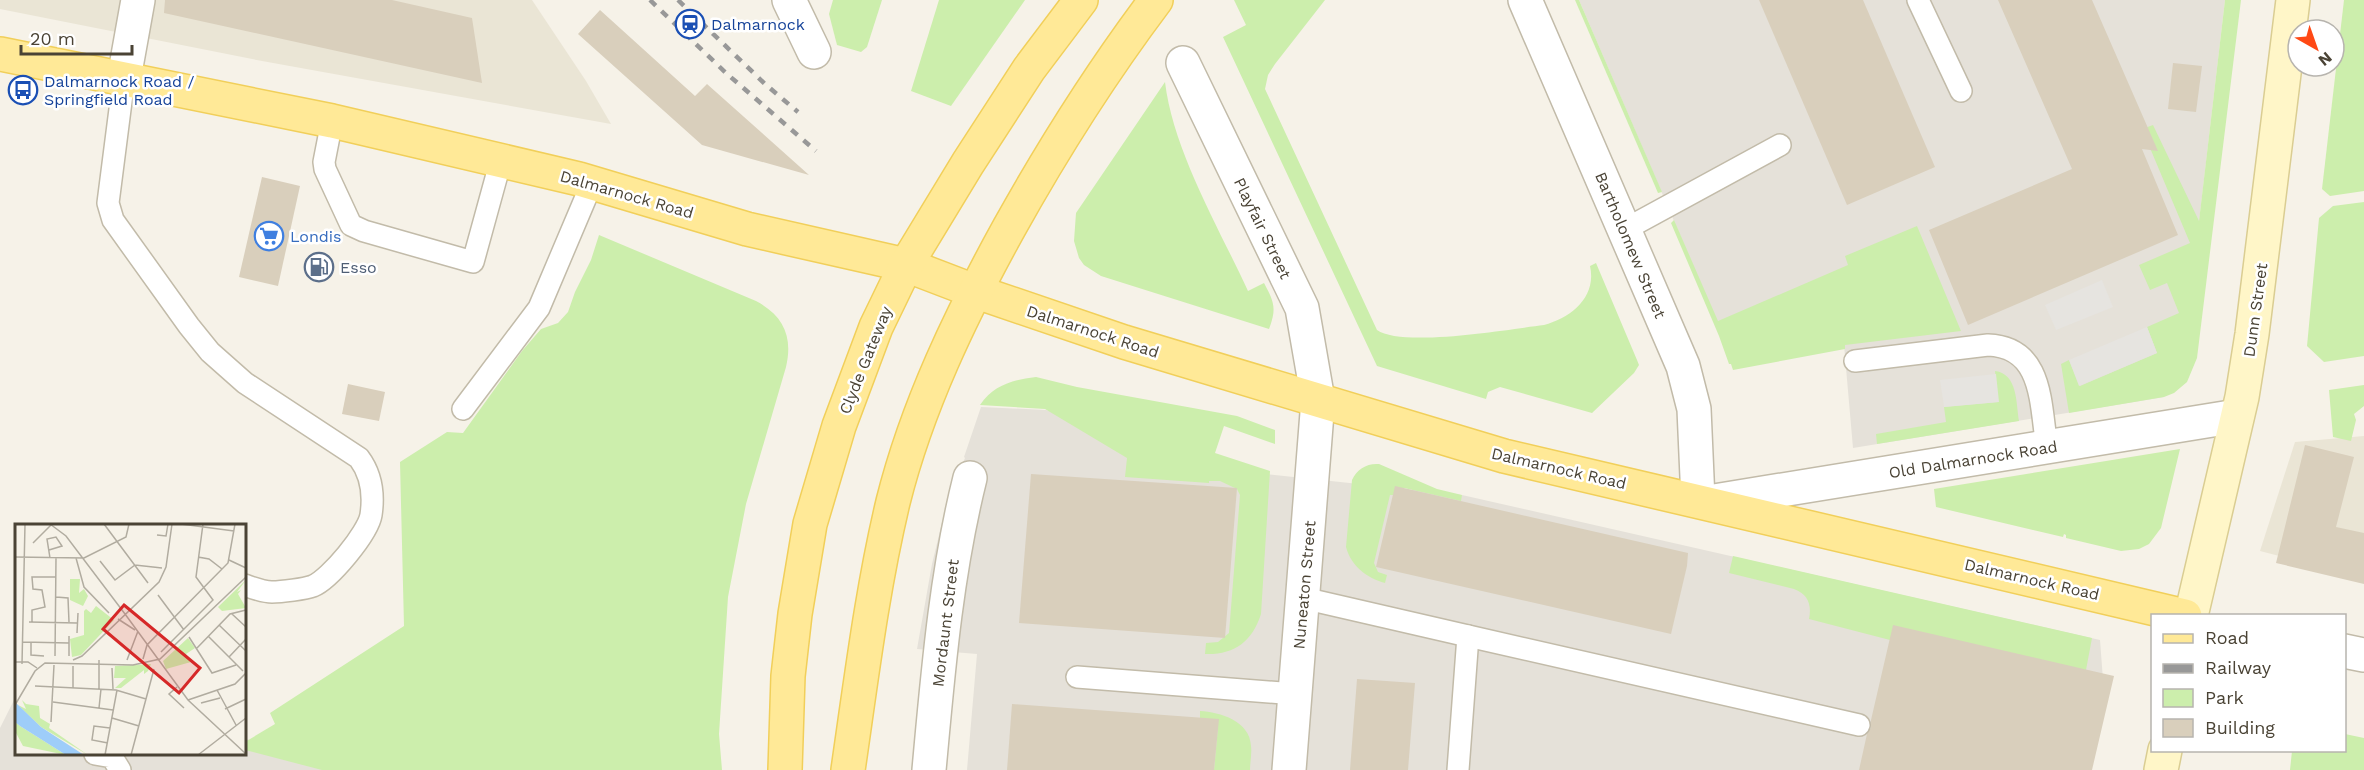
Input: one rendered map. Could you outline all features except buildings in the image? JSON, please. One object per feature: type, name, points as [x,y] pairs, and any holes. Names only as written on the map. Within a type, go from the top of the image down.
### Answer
[{"type":"main road","name":"Clyde Gateway","points":[[785,770],[788,676],[792,635],[810,524],[851,393],[876,327],[906,265],[968,163],[1029,69],[1081,0]]},
{"type":"main road","points":[[848,770],[876,584],[894,501],[937,373],[974,291],[1045,162],[1099,78],[1155,0]]},
{"type":"main road","name":"Dunn Street","points":[[2191,614],[2237,416],[2256,311],[2293,0]]},
{"type":"main road","name":"Dalmarnock Road","points":[[0,54],[332,121],[592,183],[747,229],[906,265],[974,291],[1125,342],[1504,456],[2181,614]]},
{"type":"main road","points":[[2161,770],[2164,752]]},
{"type":"street","points":[[124,78],[138,0]]},
{"type":"street","points":[[789,0],[814,52]]},
{"type":"street","name":"Bartholomew Street","points":[[1525,0],[1688,382],[1703,501]]},
{"type":"street","name":"Playfair Street","points":[[1183,63],[1302,308],[1318,400]]},
{"type":"street","name":"Nuneaton Street","points":[[1289,770],[1318,400]]},
{"type":"street","name":"Old Dalmarnock Road","points":[[1703,501],[2237,416]]},
{"type":"street","name":"Mordaunt Street","points":[[929,770],[944,615],[960,519],[970,478]]},
{"type":"street","points":[[2346,651],[2364,655]]},
{"type":"lane","points":[[1918,0],[1961,91]]},
{"type":"lane","points":[[124,78],[108,203],[113,220],[210,352],[245,383],[359,458],[366,467],[372,489],[371,517],[339,566],[314,586],[271,592],[246,586]]},
{"type":"lane","points":[[332,121],[324,162],[325,169],[351,225],[364,231],[472,262],[501,160]]},
{"type":"lane","points":[[1624,230],[1780,145]]},
{"type":"lane","points":[[463,409],[539,309],[592,183]]},
{"type":"lane","points":[[1855,360],[1988,345],[2014,350],[2028,362],[2034,374],[2047,447]]},
{"type":"lane","points":[[1303,598],[1859,725]]},
{"type":"lane","points":[[1458,770],[1468,636]]},
{"type":"lane","points":[[1077,677],[1295,694]]},
{"type":"lane","points":[[104,755],[112,757],[120,770]]},
{"type":"shaded area","points":[[0,0],[532,0],[586,81],[611,124],[262,61],[0,9]]},
{"type":"shaded area","points":[[1579,0],[2225,0],[2199,222],[2164,397],[1853,448],[1844,345],[1717,321]]},
{"type":"shaded area","points":[[2102,280],[2113,307],[2056,330],[2045,305]]},
{"type":"shaded area","points":[[2147,327],[2157,353],[2079,386],[2069,360]]},
{"type":"shaded area","points":[[1996,374],[1999,402],[1944,407],[1940,380]]},
{"type":"shaded area","points":[[981,407],[1046,410],[1266,474],[1462,495],[2100,640],[2104,693],[2089,770],[967,770],[977,654],[917,649],[932,564],[948,498],[965,458]]},
{"type":"shaded area","points":[[2364,436],[2364,578],[2260,551],[2295,442]]},
{"type":"shaded area","points":[[15,698],[15,755],[246,755],[246,739],[380,770],[0,770],[0,728]]},
{"type":"green space","points":[[833,0],[882,0],[867,47],[861,52],[837,45],[829,14]]},
{"type":"green space","points":[[939,0],[1025,0],[951,106],[911,91]]},
{"type":"green space","points":[[1234,0],[1325,0],[1275,64],[1268,75],[1265,89],[1377,330],[1390,335],[1409,337],[1457,336],[1554,322],[1572,311],[1586,296],[1590,287],[1590,266],[1596,263],[1639,365],[1634,373],[1592,413],[1500,387],[1488,392],[1486,399],[1377,366],[1223,37],[1246,25]]},
{"type":"green space","points":[[1575,0],[1579,0],[1662,192],[1658,193]]},
{"type":"green space","points":[[2225,0],[2241,0],[2197,358],[2187,382],[2174,393],[2164,397],[2069,413],[2061,364],[2069,360],[2080,386],[2157,353],[2147,327],[2179,313],[2167,283],[2150,290],[2139,265],[2190,243],[2142,129],[2153,125],[2199,221]]},
{"type":"green space","points":[[2344,0],[2364,0],[2364,191],[2330,196],[2322,189],[2335,78],[2346,78],[2346,18],[2342,18]]},
{"type":"green space","points":[[1165,82],[1177,134],[1187,161],[1248,291],[1264,283],[1270,295],[1274,310],[1269,329],[1101,276],[1084,265],[1079,258],[1074,241],[1076,213]]},
{"type":"green space","points":[[2364,202],[2364,356],[2324,362],[2307,346],[2319,218],[2333,206]]},
{"type":"green space","points":[[1674,220],[1718,321],[1848,265],[1845,256],[1917,226],[1961,331],[1845,345],[1845,349],[1733,370],[1671,223]]},
{"type":"green space","points":[[599,235],[756,301],[780,321],[787,337],[786,367],[746,504],[728,597],[719,734],[722,770],[322,770],[246,750],[246,741],[275,724],[270,713],[404,626],[400,462],[447,432],[463,433],[522,351],[541,329],[558,323],[568,312],[591,260]]},
{"type":"green space","points":[[1995,371],[2003,373],[2012,383],[2019,421],[1877,444],[1876,434],[1946,422],[1944,407],[1998,402]]},
{"type":"green space","points":[[1036,377],[1077,387],[1237,416],[1275,430],[1275,444],[1224,426],[1215,453],[1270,471],[1261,614],[1253,632],[1240,645],[1225,652],[1205,654],[1206,643],[1218,642],[1229,633],[1240,495],[1237,489],[1220,481],[1209,481],[1209,483],[1125,477],[1127,458],[1045,409],[980,405],[991,393],[1004,385]]},
{"type":"green space","points":[[2364,385],[2364,406],[2354,414],[2356,420],[2351,441],[2333,437],[2329,390]]},
{"type":"green space","points":[[2180,449],[2161,528],[2149,544],[2139,549],[2121,551],[2066,538],[2064,534],[2063,537],[1936,507],[1934,489]]},
{"type":"green space","points":[[1379,464],[1437,489],[1462,495],[1461,501],[1404,488],[1390,495],[1374,563],[1378,572],[1387,575],[1385,583],[1361,570],[1348,554],[1346,547],[1352,480],[1363,468]]},
{"type":"green space","points":[[1733,556],[2092,638],[2086,670],[1890,640],[1809,619],[1808,601],[1799,591],[1729,573]]},
{"type":"green space","points":[[1200,711],[1216,713],[1240,724],[1249,737],[1251,746],[1250,770],[1214,770],[1218,727],[1213,720],[1200,718]]},
{"type":"green space","points":[[2346,734],[2364,738],[2364,770],[2290,770],[2292,752],[2346,752]]},
{"type":"railway","points":[[650,0],[726,73],[816,151]]},
{"type":"railway","points":[[678,0],[765,84],[798,112]]},
{"type":"place","name":"Dalmarnock","points":[[690,24]]},
{"type":"place","name":"Dalmarnock Road / Springfield Road","points":[[23,90]]},
{"type":"place","name":"Londis","points":[[269,236]]},
{"type":"place","name":"Esso","points":[[319,267]]}]
